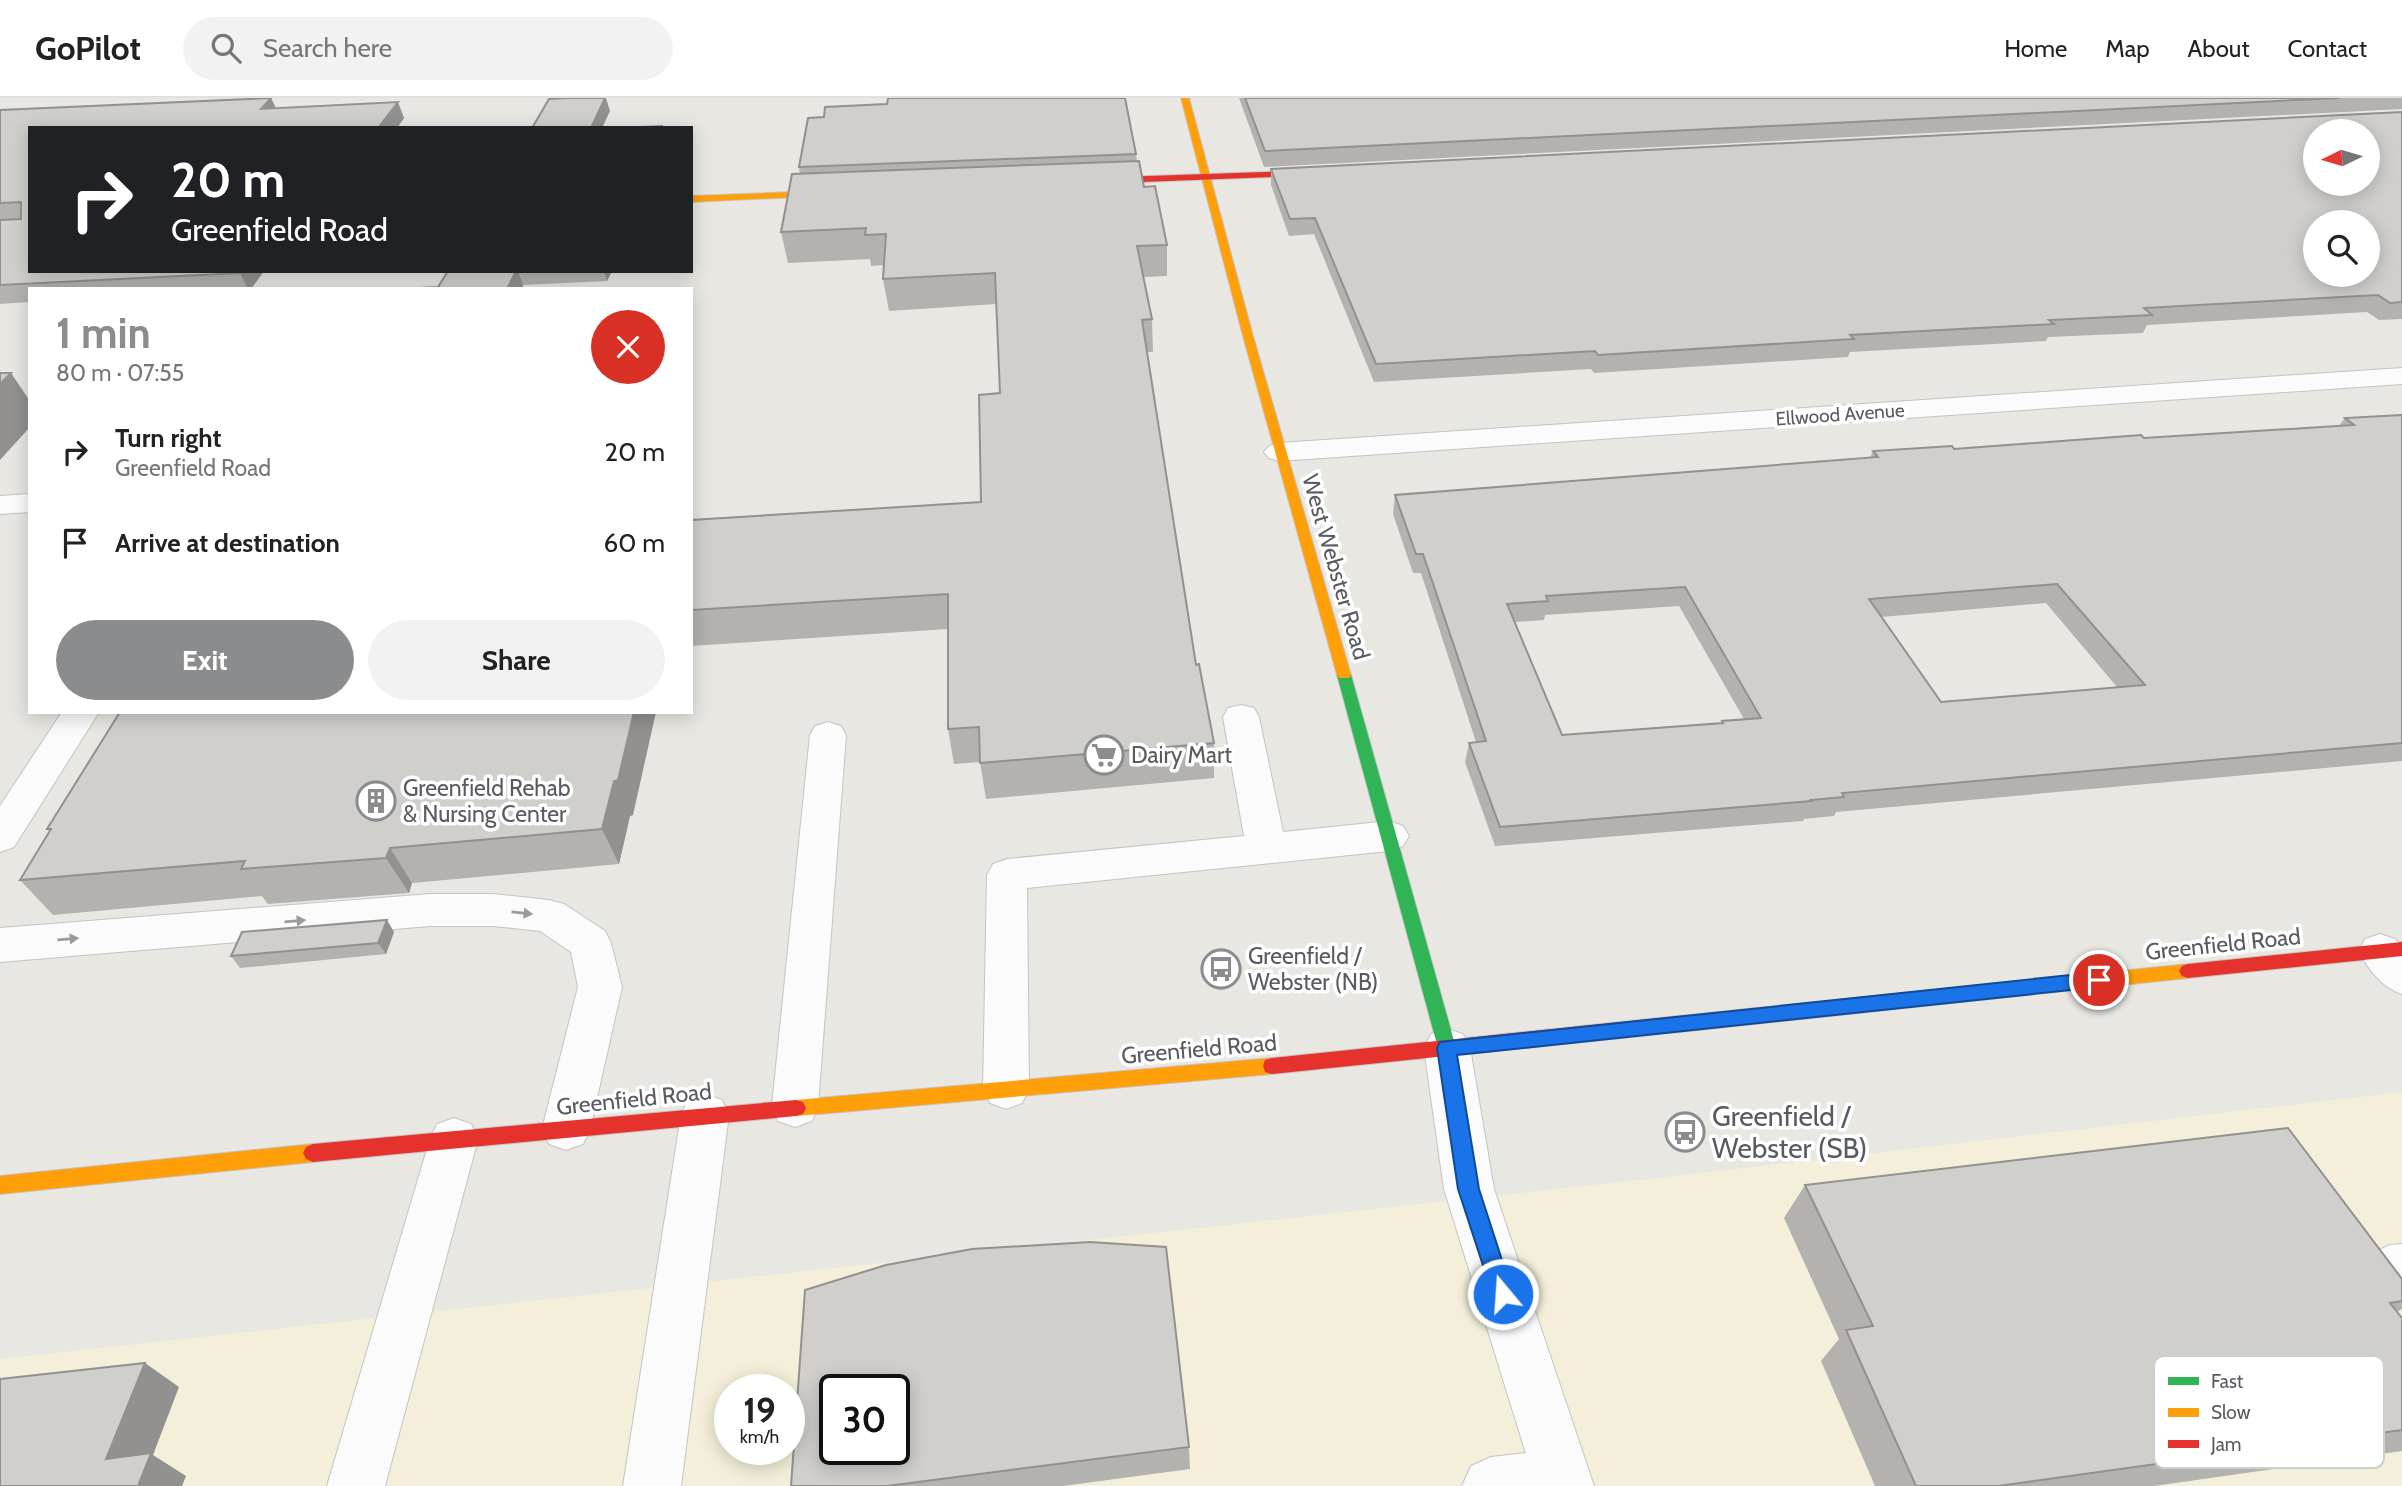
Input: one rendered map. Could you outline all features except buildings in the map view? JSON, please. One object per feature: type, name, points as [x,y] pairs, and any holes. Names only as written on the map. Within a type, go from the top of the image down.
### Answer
[{"type":"street","name":"West Webster Road","points":[[1185,98],[1279,452],[1447,1048]]},
{"type":"street","points":[[1079,182],[1340,172]]},
{"type":"street","points":[[693,199],[857,192]]},
{"type":"street","name":"Ellwood Avenue","points":[[1279,452],[2402,376]]},
{"type":"street","points":[[0,505],[28,503]]},
{"type":"street","points":[[0,837],[80,714]]},
{"type":"street","points":[[1241,717],[1266,849]]},
{"type":"street","points":[[795,1107],[828,734]]},
{"type":"street","points":[[1006,1089],[1007,875],[1389,836]]},
{"type":"street","points":[[0,945],[430,910],[493,910],[549,916],[590,943],[600,986],[566,1129]]},
{"type":"street","name":"Greenfield Road","points":[[0,1185],[705,1115],[2395,959]]},
{"type":"street","points":[[1447,1048],[1469,1189],[1563,1482],[1491,1486]]},
{"type":"street","points":[[652,1486],[705,1115]]},
{"type":"street","points":[[356,1486],[454,1139]]},
{"type":"shaded area","points":[[2402,1092],[2402,1486],[0,1486],[0,1359],[1648,1179]]},
{"type":"traffic: fast","points":[[1344,675],[1447,1048]]},
{"type":"traffic: slow","points":[[1185,98],[1248,336],[1344,675]]},
{"type":"traffic: slow","points":[[693,199],[841,192]]},
{"type":"traffic: slow","points":[[1679,1024],[2188,971]]},
{"type":"traffic: slow","points":[[796,1108],[1272,1066]]},
{"type":"traffic: slow","points":[[0,1185],[313,1153]]},
{"type":"traffic: jam","points":[[1090,181],[1323,173]]},
{"type":"traffic: jam","points":[[2188,971],[2402,949]]},
{"type":"traffic: jam","points":[[1272,1066],[1679,1024]]},
{"type":"traffic: jam","points":[[313,1153],[796,1108]]},
{"type":"place","name":"Dairy Mart","points":[[1104,755]]},
{"type":"place","name":"Greenfield Rehab & Nursing Center","points":[[376,801]]},
{"type":"place","name":"Greenfield / Webster (NB)","points":[[1221,969]]},
{"type":"place","name":"Greenfield / Webster (SB)","points":[[1685,1132]]},
{"type":"route","points":[[1503,1294],[1469,1189],[1447,1048],[2099,980]]}]
